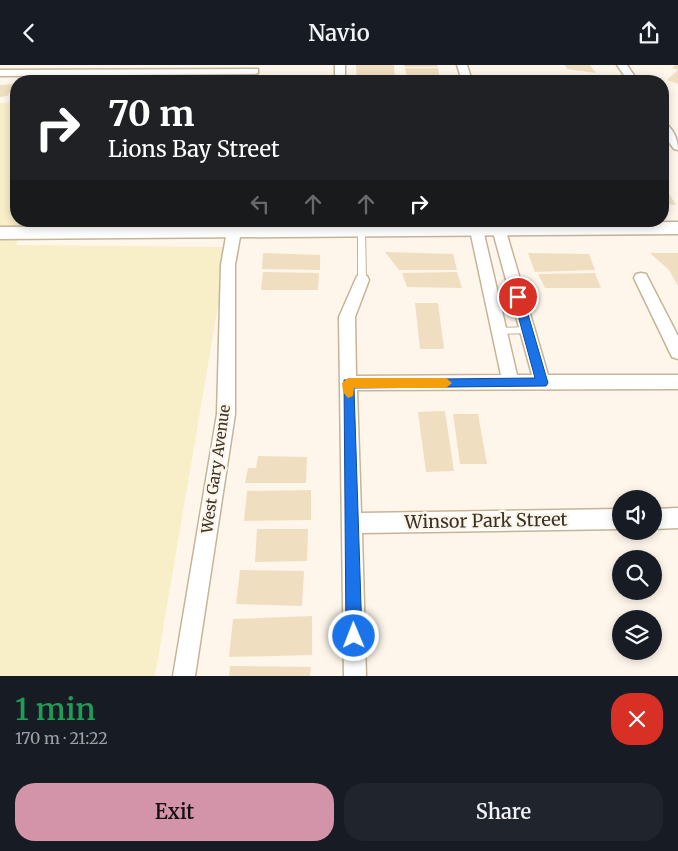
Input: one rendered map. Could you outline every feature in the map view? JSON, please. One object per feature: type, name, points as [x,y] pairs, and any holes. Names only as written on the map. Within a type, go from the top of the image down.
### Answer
[{"type":"street","points":[[0,73],[27,69],[155,73],[255,71]]},
{"type":"street","points":[[669,135],[678,147]]},
{"type":"street","points":[[0,233],[93,227],[234,231],[361,230],[429,227]]},
{"type":"street","points":[[475,227],[511,383]]},
{"type":"street","points":[[498,227],[542,383]]},
{"type":"street","points":[[588,227],[678,229]]},
{"type":"street","name":"West Gary Avenue","points":[[184,676],[226,414],[228,265],[234,231]]},
{"type":"street","points":[[641,278],[678,352]]},
{"type":"street","points":[[355,676],[346,317],[362,280]]},
{"type":"street","points":[[348,383],[678,382]]},
{"type":"street","points":[[662,519],[678,518]]},
{"type":"street","name":"Winsor Park Street","points":[[352,523],[612,519]]},
{"type":"lane","points":[[361,230],[362,280]]},
{"type":"lane","points":[[499,331],[527,330]]},
{"type":"sand","points":[[0,103],[10,103],[10,227],[23,227],[16,245],[228,247],[155,676],[0,676]]},
{"type":"building","points":[[356,65],[394,65],[395,75],[357,75]]},
{"type":"building","points":[[404,65],[437,65],[438,67],[405,67]]},
{"type":"building","points":[[565,65],[590,65],[596,73],[567,69]]},
{"type":"building","points":[[678,65],[678,70],[672,68]]},
{"type":"building","points":[[405,68],[438,68],[439,75],[407,75]]},
{"type":"building","points":[[678,70],[678,84],[669,81],[669,78]]},
{"type":"building","points":[[10,84],[10,92],[7,96],[0,97],[0,85]]},
{"type":"building","points":[[669,194],[676,205],[669,204]]},
{"type":"building","points":[[385,252],[453,254],[457,270],[399,270]]},
{"type":"building","points":[[263,253],[320,255],[320,270],[262,269]]},
{"type":"building","points":[[528,253],[589,254],[595,270],[535,272]]},
{"type":"building","points":[[650,253],[678,253],[678,286],[669,270]]},
{"type":"building","points":[[263,272],[319,273],[318,290],[261,290]]},
{"type":"building","points":[[457,272],[462,288],[407,287],[402,273]]},
{"type":"building","points":[[595,273],[601,288],[545,288],[538,274]]},
{"type":"building","points":[[415,303],[438,303],[444,349],[420,349]]},
{"type":"building","points":[[445,411],[454,471],[426,472],[418,412]]},
{"type":"building","points":[[453,414],[478,414],[487,464],[460,464]]},
{"type":"building","points":[[258,456],[307,457],[306,483],[245,483],[248,468],[256,468]]},
{"type":"building","points":[[311,490],[311,520],[244,521],[247,491]]},
{"type":"building","points":[[257,529],[308,529],[307,561],[255,562]]},
{"type":"building","points":[[240,570],[304,571],[302,606],[236,604]]},
{"type":"building","points":[[312,616],[312,655],[229,657],[233,619]]},
{"type":"building","points":[[230,666],[311,667],[310,676],[229,676]]},
{"type":"slow traffic","points":[[348,392],[348,383],[446,383]]},
{"type":"route","points":[[354,636],[348,383],[542,383],[518,297]]}]
